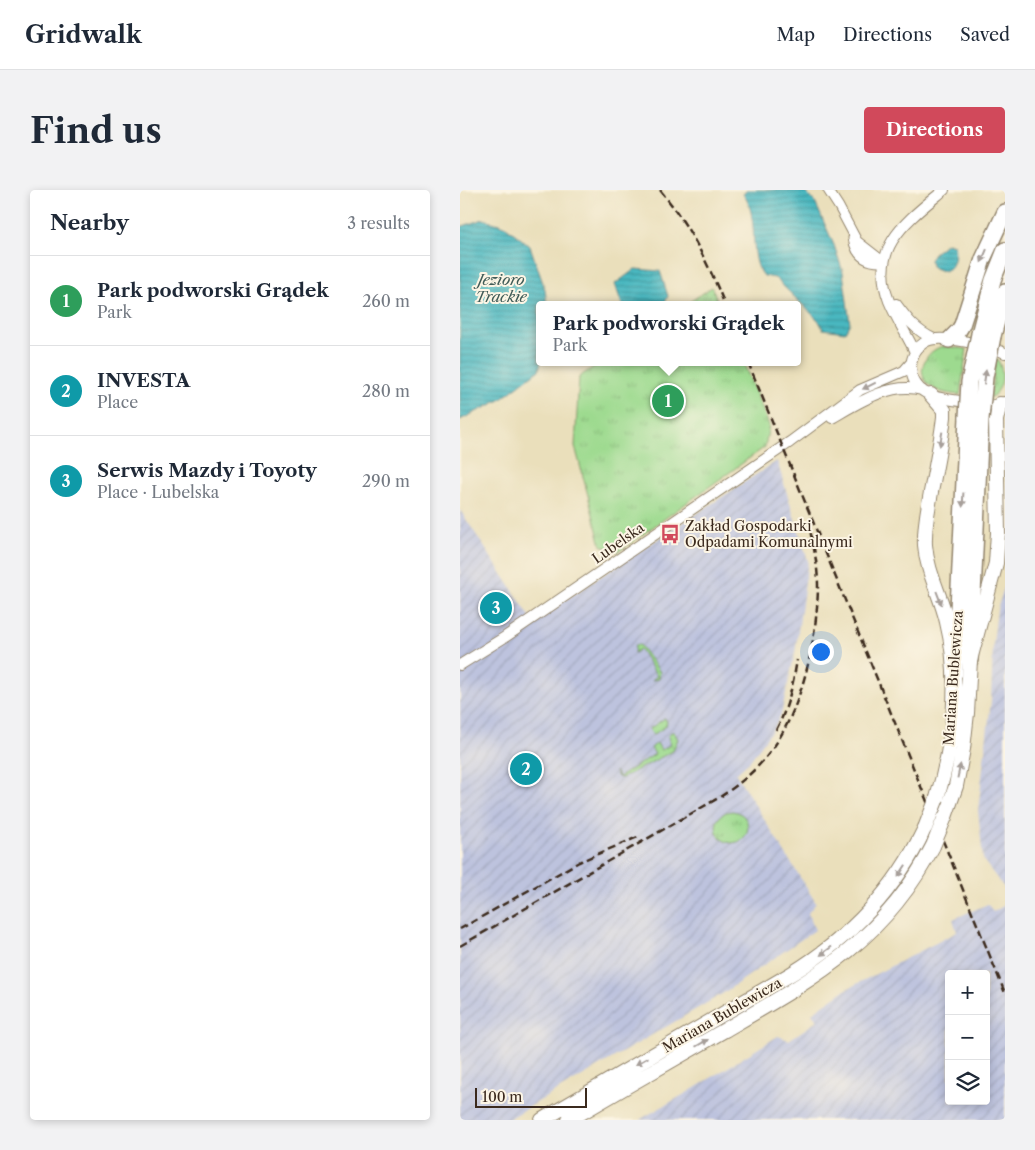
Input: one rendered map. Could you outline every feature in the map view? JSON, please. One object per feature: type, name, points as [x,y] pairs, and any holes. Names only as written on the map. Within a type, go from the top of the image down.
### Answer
[{"type":"highway","points":[[941,339],[959,330],[962,325],[983,259],[1005,212]]},
{"type":"highway","name":"Mariana Bublewicza","points":[[986,335],[988,295],[1005,250]]},
{"type":"highway","name":"Mariana Bublewicza","points":[[970,660],[974,418],[971,374],[1005,292]]},
{"type":"highway","name":"Mariana Bublewicza","points":[[955,674],[974,418]]},
{"type":"main road","points":[[926,393],[944,410],[927,515],[926,554],[947,624],[955,674]]},
{"type":"main road","points":[[970,660],[996,563],[998,533],[996,420],[1002,403]]},
{"type":"main road","name":"Mariana Bublewicza","points":[[569,1120],[795,989],[841,958],[874,928],[895,905],[911,883],[933,846],[956,786],[963,749],[970,660]]},
{"type":"main road","name":"Mariana Bublewicza","points":[[542,1120],[792,974],[827,950],[853,928],[884,896],[908,862],[937,798],[951,738],[955,674]]},
{"type":"street","points":[[828,190],[858,241],[884,262],[890,294],[912,325],[921,333],[941,339],[993,348],[1005,353]]},
{"type":"street","points":[[915,352],[889,300],[884,282],[884,262],[892,240],[907,220],[944,190]]},
{"type":"street","points":[[926,393],[912,378],[910,372],[911,363],[915,352],[920,346],[941,339]]},
{"type":"street","name":"Lubelska","points":[[460,665],[505,637],[790,442],[860,390],[904,371],[911,363]]},
{"type":"street","name":"Lubelska","points":[[790,442],[861,401],[902,387],[909,387],[926,393],[986,406],[995,406],[1002,403]]},
{"type":"shaded area","points":[[777,461],[808,561],[795,653],[781,714],[776,725],[749,762],[736,774],[816,903],[808,913],[815,930],[722,994],[507,1120],[460,1120],[460,510],[533,621]]},
{"type":"shaded area","points":[[1005,584],[1005,889],[983,860],[978,810],[991,701],[993,643],[997,610]]},
{"type":"shaded area","points":[[988,904],[993,912],[1005,905],[1005,1120],[639,1120],[690,1091],[778,1036],[789,1040],[817,1021],[812,1013],[845,990],[957,932],[953,919]]},
{"type":"green space","points":[[712,287],[717,301],[691,301]]},
{"type":"green space","points":[[944,346],[967,349],[960,395],[936,390],[923,377],[922,370],[926,358],[937,348]]},
{"type":"green space","points":[[996,357],[1001,368],[1002,379],[999,390],[990,398]]},
{"type":"green space","points":[[595,366],[745,366],[769,425],[765,447],[618,552],[601,545],[575,446],[579,377]]},
{"type":"green space","points":[[635,645],[640,645],[660,672],[659,679],[652,680],[657,676],[640,649],[634,653]]},
{"type":"green space","points":[[665,718],[666,726],[653,735],[649,729]]},
{"type":"green space","points":[[671,732],[674,732],[678,739],[673,751],[622,778],[618,777],[615,771],[619,777],[655,754],[651,748],[657,743],[661,750],[670,745],[668,736]]},
{"type":"green space","points":[[732,811],[743,816],[748,827],[743,838],[732,843],[721,838],[716,827],[721,816]]},
{"type":"water","points":[[747,190],[803,190],[815,202],[834,245],[843,272],[850,323],[845,332],[823,329],[819,321],[801,303],[801,301],[799,301],[775,278],[764,276],[757,265],[752,218],[743,194]]},
{"type":"water","name":"Jezioro Trackie","points":[[483,219],[505,226],[530,246],[545,289],[546,301],[536,301],[536,366],[540,366],[539,370],[500,400],[460,420],[460,227]]},
{"type":"water","points":[[947,243],[954,245],[955,256],[950,268],[942,271],[931,266],[930,260],[934,253]]},
{"type":"water","points":[[635,269],[660,271],[668,296],[666,301],[621,301],[615,284]]},
{"type":"railway","points":[[660,190],[680,217],[697,245],[723,301]]},
{"type":"railway","points":[[750,366],[1005,993]]},
{"type":"railway","points":[[460,946],[720,797],[749,775],[768,755],[784,731],[793,712],[806,671],[815,628],[818,587],[809,527]]},
{"type":"railway","points":[[776,730],[784,713],[797,660]]},
{"type":"railway","points":[[460,929],[579,862],[640,836]]},
{"type":"place","name":"Park podworski Grądek","points":[[668,401]]},
{"type":"place","name":"Zakład Gospodarki Odpadami Komunalnymi","points":[[670,534]]},
{"type":"place","name":"Serwis Mazdy i Toyoty","points":[[496,608]]},
{"type":"place","name":"INVESTA","points":[[526,769]]}]
